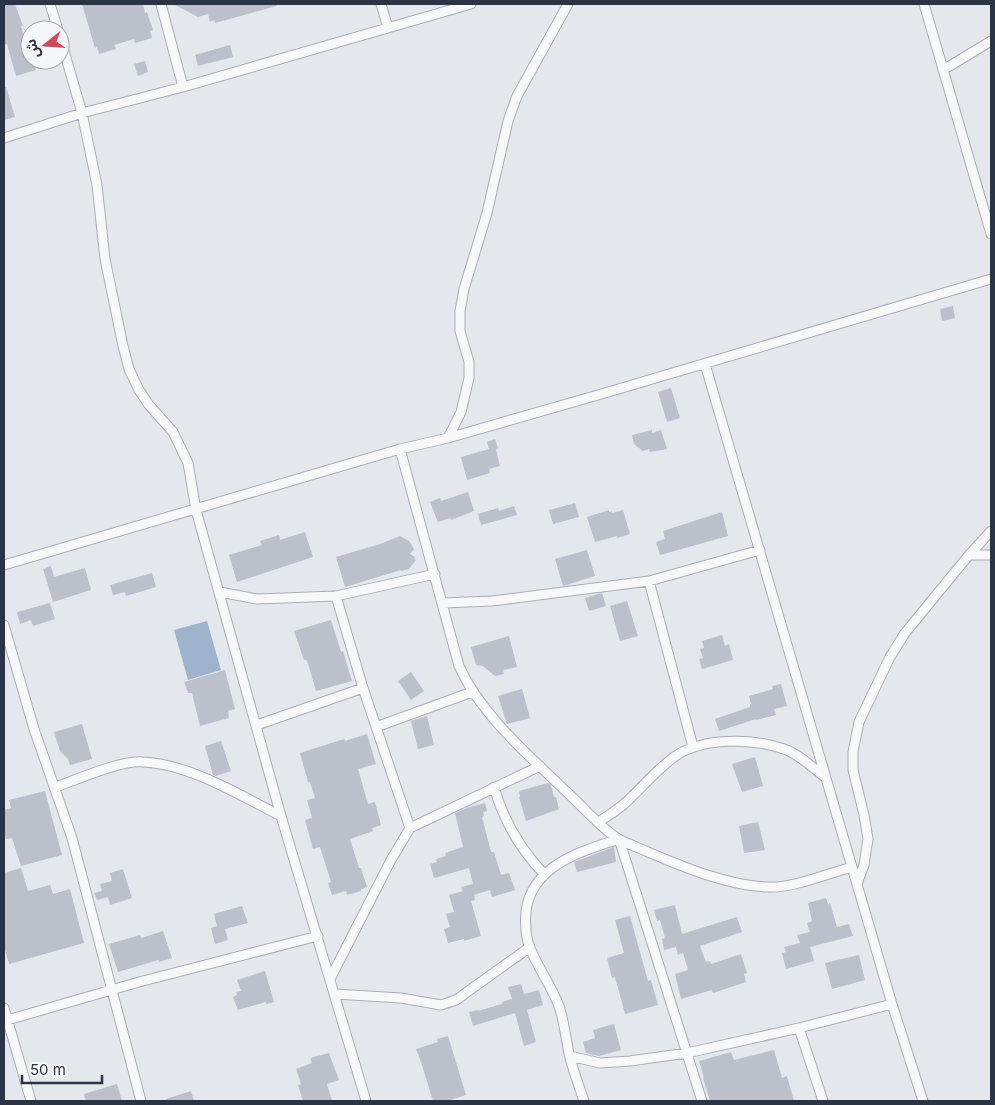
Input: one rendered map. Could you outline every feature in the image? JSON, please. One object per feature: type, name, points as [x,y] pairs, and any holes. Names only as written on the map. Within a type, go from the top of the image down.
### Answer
[{"type":"street","points":[[50,4],[55,20]]},
{"type":"street","points":[[161,4],[183,87]]},
{"type":"street","points":[[382,4],[388,28]]},
{"type":"street","points":[[4,138],[82,114],[183,87],[471,4]]},
{"type":"street","points":[[448,438],[461,412],[469,378],[469,362],[460,331],[460,311],[464,289],[489,205],[508,121],[518,96],[568,4]]},
{"type":"street","points":[[924,4],[991,234]]},
{"type":"street","points":[[943,70],[991,41]]},
{"type":"street","points":[[69,70],[82,114],[97,185],[105,259],[122,346],[129,369],[139,390],[149,405],[173,432],[188,463],[196,510],[281,816],[366,1101]]},
{"type":"street","points":[[4,565],[196,510],[400,448],[448,438],[991,279]]},
{"type":"street","points":[[705,364],[892,1004],[923,1101]]},
{"type":"street","points":[[400,448],[459,666],[472,692],[512,738],[599,822],[619,839],[668,860],[750,886],[786,886],[852,867]]},
{"type":"street","points":[[857,884],[864,865],[868,839],[853,770],[853,752],[859,722],[890,657],[900,641],[969,555],[991,531]]},
{"type":"street","points":[[443,603],[492,601],[649,580],[760,550]]},
{"type":"street","points":[[969,555],[991,555]]},
{"type":"street","points":[[220,592],[257,599],[336,596],[435,574]]},
{"type":"street","points":[[649,580],[693,747]]},
{"type":"street","points":[[336,596],[363,688],[410,828]]},
{"type":"street","points":[[4,625],[34,729],[56,787],[72,838],[141,1101]]},
{"type":"street","points":[[257,725],[363,688]]},
{"type":"street","points":[[376,728],[472,692]]},
{"type":"street","points":[[599,822],[624,804],[659,768],[693,747],[709,743],[762,744],[785,749],[825,777]]},
{"type":"street","points":[[56,787],[116,766],[142,762],[176,768],[203,777],[281,816]]},
{"type":"street","points":[[330,979],[391,860],[410,828],[540,766]]},
{"type":"street","points":[[494,787],[502,811],[513,834],[522,849],[544,874]]},
{"type":"street","points":[[584,1101],[570,1056],[560,1007],[530,947],[524,925],[528,901],[538,880],[544,874],[580,852],[619,839]]},
{"type":"street","points":[[619,839],[702,1101]]},
{"type":"street","points":[[5,1020],[318,936]]},
{"type":"street","points":[[335,994],[401,998],[441,1005],[456,1000],[530,947]]},
{"type":"street","points":[[570,1056],[600,1063],[687,1053],[799,1028],[892,1004]]},
{"type":"street","points":[[4,1008],[5,1020],[31,1101]]},
{"type":"street","points":[[799,1028],[823,1101]]},
{"type":"water","points":[[207,621],[221,670],[188,680],[174,630]]},
{"type":"building","points":[[4,4],[15,4],[21,20],[20,70],[36,70],[16,76],[7,44],[4,45]]},
{"type":"building","points":[[82,4],[143,4],[153,30],[150,31],[152,38],[135,43],[134,39],[114,45],[116,49],[99,54],[97,47],[95,48]]},
{"type":"building","points":[[173,4],[276,4],[277,6],[215,23],[214,20],[210,22],[208,14],[198,17]]},
{"type":"building","points":[[230,45],[233,57],[198,66],[195,55]]},
{"type":"building","points":[[145,61],[148,72],[138,76],[134,64]]},
{"type":"building","points":[[4,87],[6,87],[15,117],[4,120]]},
{"type":"building","points":[[953,306],[955,318],[942,321],[940,309]]},
{"type":"building","points":[[671,388],[680,418],[667,422],[658,392]]},
{"type":"building","points":[[652,430],[652,433],[661,430],[667,449],[650,452],[649,449],[643,451],[634,444],[632,435]]},
{"type":"building","points":[[495,439],[500,466],[489,469],[490,473],[467,480],[461,457],[489,449],[487,442]]},
{"type":"building","points":[[468,492],[474,511],[451,520],[450,518],[438,522],[430,502],[440,498],[441,501]]},
{"type":"building","points":[[575,503],[579,517],[553,524],[549,510]]},
{"type":"building","points":[[514,506],[517,515],[481,525],[478,514],[498,508],[499,511]]},
{"type":"building","points":[[609,510],[612,513],[623,510],[630,534],[595,542],[587,517]]},
{"type":"building","points":[[722,512],[728,536],[660,555],[656,542],[665,539],[663,531]]},
{"type":"building","points":[[305,532],[313,557],[237,582],[229,555],[262,545],[260,541],[279,535],[280,540]]},
{"type":"building","points":[[400,536],[409,541],[414,549],[410,554],[416,560],[409,569],[345,587],[336,557]]},
{"type":"building","points":[[587,550],[595,576],[563,586],[555,559]]},
{"type":"building","points":[[51,566],[54,577],[85,568],[91,590],[53,602],[43,569]]},
{"type":"building","points":[[152,573],[156,587],[126,596],[125,592],[113,595],[110,585]]},
{"type":"building","points":[[602,593],[606,606],[589,611],[585,598]]},
{"type":"building","points":[[627,601],[638,636],[620,641],[610,606]]},
{"type":"building","points":[[50,603],[55,619],[33,626],[31,620],[20,624],[17,612]]},
{"type":"building","points":[[331,620],[352,681],[316,691],[307,660],[304,660],[294,631]]},
{"type":"building","points":[[722,635],[725,646],[729,644],[733,660],[702,669],[699,659],[703,658],[700,649],[704,648],[702,641]]},
{"type":"building","points":[[509,636],[517,667],[503,670],[504,674],[495,676],[483,666],[476,665],[471,647]]},
{"type":"building","points":[[225,670],[235,709],[228,711],[229,718],[200,726],[192,693],[188,693],[184,682]]},
{"type":"building","points":[[411,672],[424,691],[411,700],[398,681]]},
{"type":"building","points":[[781,684],[787,706],[774,709],[776,715],[756,719],[719,731],[715,719],[750,707],[749,696],[773,689],[772,686]]},
{"type":"building","points":[[522,689],[530,718],[507,724],[498,696]]},
{"type":"building","points":[[427,716],[434,745],[418,749],[411,721]]},
{"type":"building","points":[[82,724],[92,759],[70,765],[68,759],[60,751],[54,732]]},
{"type":"building","points":[[367,734],[376,764],[358,769],[368,804],[375,802],[381,825],[372,828],[373,831],[350,839],[367,887],[347,895],[346,891],[332,895],[328,883],[331,882],[320,847],[313,849],[305,820],[312,818],[307,800],[315,798],[310,782],[308,782],[300,753]]},
{"type":"building","points":[[221,741],[231,771],[216,776],[213,775],[205,746]]},
{"type":"building","points":[[755,757],[763,786],[742,792],[732,764]]},
{"type":"building","points":[[548,783],[551,785],[559,809],[526,821],[519,791]]},
{"type":"building","points":[[45,791],[62,855],[21,866],[12,838],[6,839],[4,836],[4,810],[11,808],[9,800]]},
{"type":"building","points":[[485,803],[487,811],[483,812],[484,816],[482,817],[491,852],[494,852],[501,875],[509,873],[515,890],[492,897],[490,890],[474,895],[475,900],[471,901],[481,936],[448,943],[444,929],[450,927],[446,914],[454,912],[449,895],[463,891],[461,887],[473,884],[469,868],[434,878],[430,864],[437,862],[436,859],[446,856],[445,853],[463,847],[455,813]]},
{"type":"building","points":[[758,822],[765,850],[744,853],[739,826]]},
{"type":"building","points":[[614,847],[616,862],[577,872],[574,862]]},
{"type":"building","points":[[21,868],[28,891],[50,885],[53,894],[70,889],[84,943],[9,964],[4,946],[4,873]]},
{"type":"building","points":[[123,869],[132,898],[110,905],[108,897],[97,900],[94,893],[102,891],[100,884],[112,881],[110,873]]},
{"type":"building","points":[[826,898],[828,904],[830,903],[837,927],[849,924],[853,936],[810,947],[814,961],[786,969],[782,953],[786,952],[784,947],[800,943],[797,935],[810,932],[807,923],[812,921],[808,903]]},
{"type":"building","points":[[675,905],[682,934],[737,917],[742,932],[700,946],[706,962],[710,961],[711,964],[741,954],[747,973],[744,974],[746,982],[713,993],[712,990],[681,999],[675,974],[688,970],[683,953],[678,955],[676,947],[664,950],[662,939],[665,938],[660,920],[657,921],[654,910]]},
{"type":"building","points":[[242,906],[248,923],[225,929],[228,940],[215,944],[211,928],[217,926],[214,914]]},
{"type":"building","points":[[630,916],[648,981],[651,980],[658,1005],[625,1014],[615,977],[612,978],[607,958],[624,953],[615,920]]},
{"type":"building","points":[[163,931],[172,958],[159,962],[158,960],[118,972],[109,944],[140,935],[141,938]]},
{"type":"building","points":[[859,955],[865,980],[832,989],[825,963]]},
{"type":"building","points":[[265,971],[274,1002],[266,1004],[266,1002],[238,1010],[233,997],[237,995],[236,992],[241,991],[237,980]]},
{"type":"building","points":[[521,984],[524,994],[539,990],[543,1005],[527,1010],[536,1042],[524,1046],[515,1013],[473,1026],[469,1012],[502,1004],[502,1002],[512,999],[508,987]]},
{"type":"building","points":[[614,1024],[621,1050],[599,1056],[586,1053],[583,1042],[595,1038],[593,1030]]},
{"type":"building","points":[[448,1036],[466,1095],[447,1101],[433,1101],[416,1049],[438,1042],[437,1039]]},
{"type":"building","points":[[774,1050],[782,1078],[787,1076],[794,1101],[710,1101],[699,1061],[731,1052],[734,1060]]},
{"type":"building","points":[[329,1053],[339,1080],[327,1084],[332,1101],[303,1101],[298,1085],[301,1084],[296,1069],[312,1063],[310,1058]]},
{"type":"building","points":[[117,1084],[122,1101],[86,1101],[84,1094]]},
{"type":"building","points":[[191,1091],[194,1101],[166,1101],[166,1099]]}]
